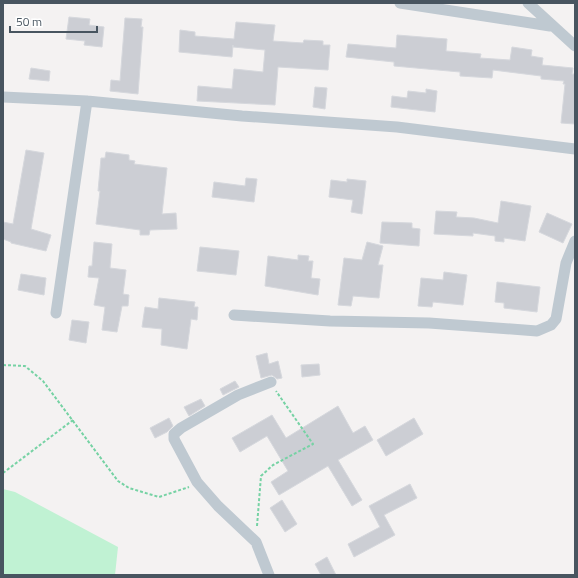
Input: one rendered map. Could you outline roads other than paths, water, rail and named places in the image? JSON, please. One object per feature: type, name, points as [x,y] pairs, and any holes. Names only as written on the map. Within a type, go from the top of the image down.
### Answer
[{"type":"street","points":[[400,3],[550,26]]},
{"type":"street","points":[[528,3],[550,26],[575,46]]},
{"type":"street","points":[[3,97],[87,101],[242,116],[397,127],[575,149]]},
{"type":"street","points":[[56,313],[87,101]]},
{"type":"street","points":[[234,315],[330,321],[429,323],[484,328],[544,329],[551,325],[558,313],[566,262],[575,241]]},
{"type":"street","points":[[269,575],[256,542],[218,506],[197,482],[175,444],[174,434],[180,428],[238,395],[271,382]]}]
